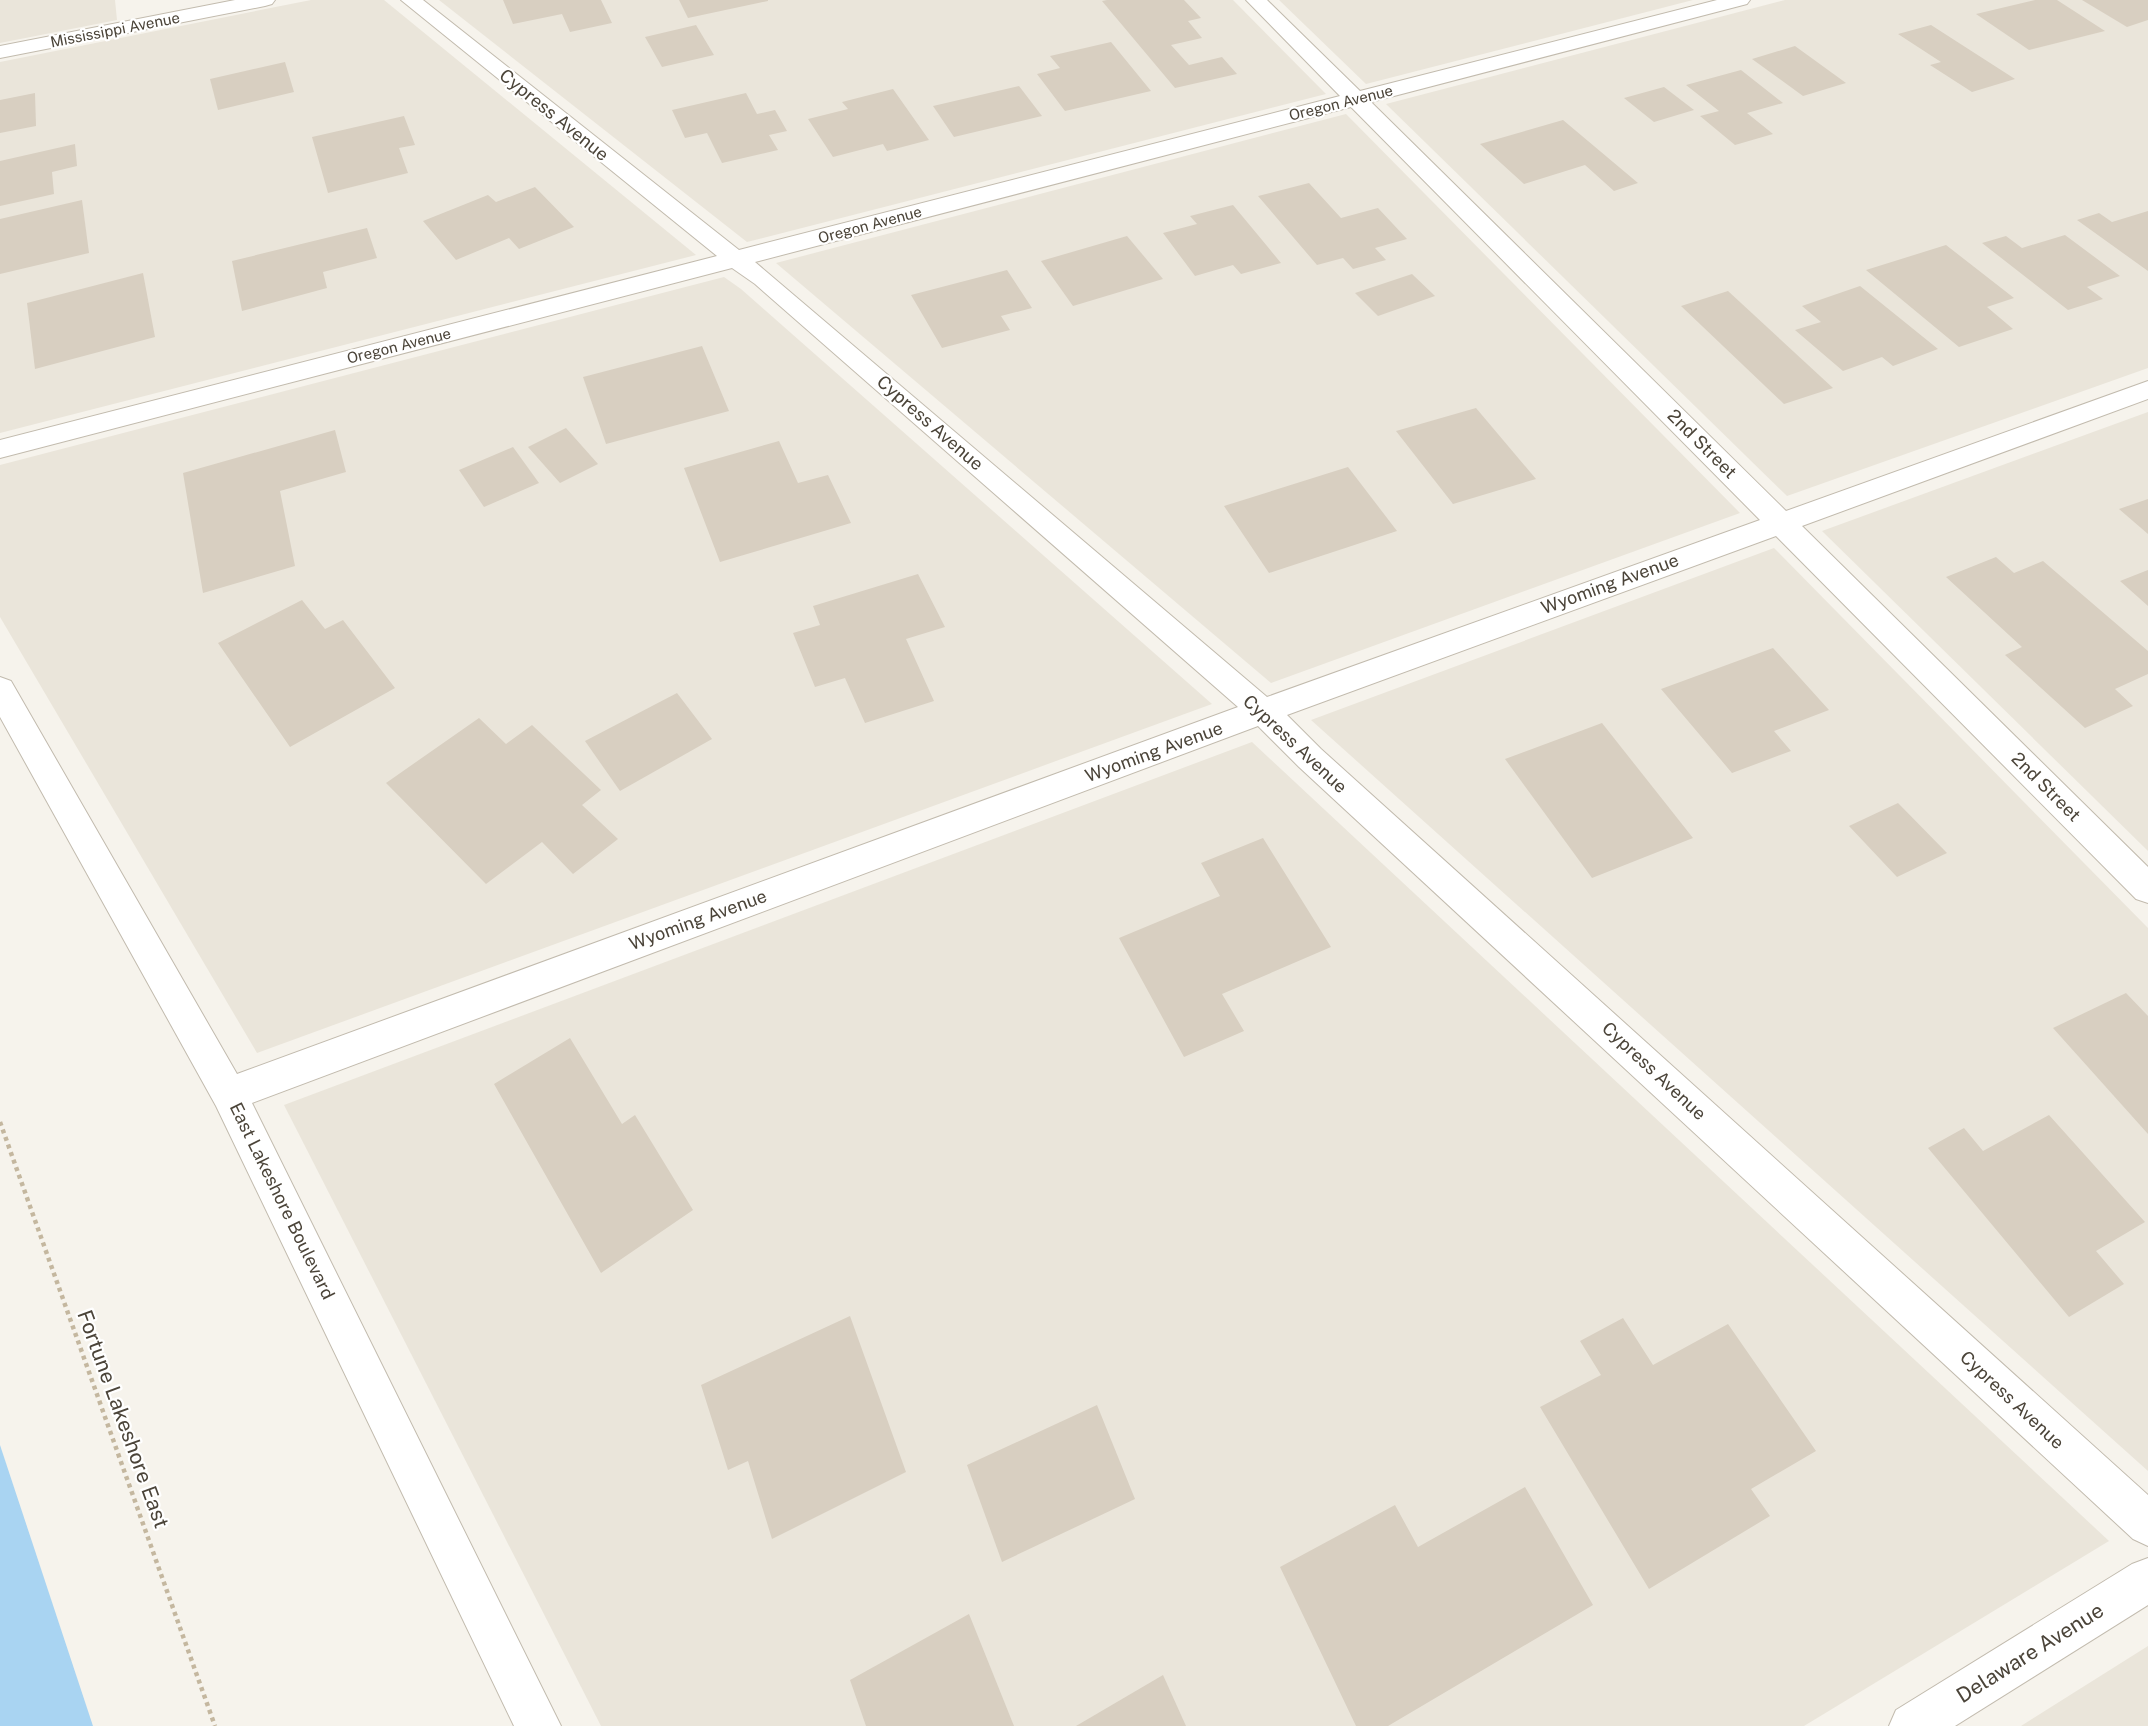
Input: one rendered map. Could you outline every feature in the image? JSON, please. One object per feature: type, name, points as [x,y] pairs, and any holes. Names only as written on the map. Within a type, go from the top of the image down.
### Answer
[{"type":"street","name":"Mississippi Avenue","points":[[0,52],[139,17],[265,0]]},
{"type":"street","name":"Cypress Avenue","points":[[411,0],[736,260],[763,279],[1263,711],[1310,758],[2148,1524]]},
{"type":"street","name":"2nd Street","points":[[1256,0],[2148,889]]},
{"type":"street","name":"Oregon Avenue","points":[[0,449],[1740,0]]},
{"type":"street","name":"Wyoming Avenue","points":[[229,1094],[1263,711],[2148,390]]},
{"type":"street","name":"East Lakeshore Boulevard","points":[[0,689],[229,1094],[538,1726]]},
{"type":"street","name":"Delaware Avenue","points":[[1912,1726],[2148,1580]]},
{"type":"path","name":"Fortune Lakeshore East","points":[[0,1122],[215,1726]]},
{"type":"shaded area","points":[[0,0],[115,0],[117,20],[0,43]]},
{"type":"shaded area","points":[[311,0],[384,0],[696,255],[0,433],[0,62]]},
{"type":"shaded area","points":[[439,0],[1233,0],[1326,94],[747,242]]},
{"type":"shaded area","points":[[1279,0],[1693,0],[1366,84]]},
{"type":"shaded area","points":[[1785,0],[2148,0],[2148,368],[1787,496],[1386,104]]},
{"type":"shaded area","points":[[1346,114],[1740,513],[1271,683],[776,263]]},
{"type":"shaded area","points":[[724,277],[741,289],[1212,704],[257,1053],[0,617],[0,465]]},
{"type":"shaded area","points":[[2148,412],[2148,851],[1822,531]]},
{"type":"shaded area","points":[[1774,548],[2148,928],[2148,1471],[1311,720]]},
{"type":"shaded area","points":[[1252,742],[2109,1541],[1804,1726],[601,1726],[284,1105]]},
{"type":"shaded area","points":[[2148,1646],[2148,1726],[2021,1726]]},
{"type":"water","points":[[0,1445],[93,1726],[0,1726]]},
{"type":"building","points":[[503,0],[601,0],[612,23],[570,32],[562,14],[513,24]]},
{"type":"building","points":[[679,0],[768,0],[768,1],[688,18]]},
{"type":"building","points":[[1184,0],[1201,18],[1188,21],[1202,38],[1171,45],[1189,65],[1222,57],[1237,74],[1175,88],[1102,1]]},
{"type":"building","points":[[2035,0],[2057,0],[2105,31],[2029,50],[1976,14]]},
{"type":"building","points":[[2082,0],[2148,0],[2148,20],[2127,27]]},
{"type":"building","points":[[696,25],[714,55],[662,67],[645,37]]},
{"type":"building","points":[[1931,25],[2015,79],[1972,92],[1930,65],[1941,62],[1898,34]]},
{"type":"building","points":[[1111,42],[1151,91],[1065,111],[1037,74],[1060,68],[1050,56]]},
{"type":"building","points":[[1795,46],[1846,83],[1803,96],[1752,59]]},
{"type":"building","points":[[285,62],[294,92],[218,110],[210,79]]},
{"type":"building","points":[[1741,70],[1783,103],[1747,113],[1773,134],[1735,145],[1700,116],[1719,111],[1686,85]]},
{"type":"building","points":[[1019,86],[1042,116],[954,137],[933,106]]},
{"type":"building","points":[[1664,87],[1694,110],[1654,122],[1624,98]]},
{"type":"building","points":[[893,89],[929,140],[887,151],[883,144],[833,157],[808,119],[848,109],[842,102]]},
{"type":"building","points":[[35,93],[36,126],[0,133],[0,100]]},
{"type":"building","points":[[746,93],[757,114],[775,110],[787,131],[769,135],[778,150],[722,163],[707,133],[685,138],[672,110]]},
{"type":"building","points":[[404,116],[415,145],[399,148],[408,173],[328,193],[312,137]]},
{"type":"building","points":[[1563,120],[1638,183],[1614,191],[1585,165],[1524,184],[1480,144]]},
{"type":"building","points":[[75,144],[77,166],[52,172],[54,194],[0,206],[0,161]]},
{"type":"building","points":[[1309,183],[1341,218],[1378,208],[1407,239],[1375,248],[1386,260],[1353,269],[1343,258],[1317,265],[1258,196]]},
{"type":"building","points":[[535,187],[574,227],[519,249],[509,238],[456,260],[423,221],[488,195],[496,202]]},
{"type":"building","points":[[82,200],[89,253],[0,274],[0,219]]},
{"type":"building","points":[[1233,205],[1281,263],[1241,274],[1233,265],[1195,276],[1163,233],[1197,224],[1190,216]]},
{"type":"building","points":[[2148,211],[2148,271],[2077,220],[2099,213],[2112,222]]},
{"type":"building","points":[[367,228],[377,258],[323,272],[327,288],[242,311],[232,261]]},
{"type":"building","points":[[2065,235],[2120,276],[2087,287],[2103,299],[2068,310],[1982,243],[2006,236],[2022,248]]},
{"type":"building","points":[[1127,236],[1163,279],[1073,306],[1041,261]]},
{"type":"building","points":[[1946,245],[2014,298],[1987,307],[2013,329],[1959,347],[1866,270]]},
{"type":"building","points":[[1007,270],[1032,308],[1001,316],[1010,330],[942,348],[911,295]]},
{"type":"building","points":[[143,273],[155,337],[35,369],[27,303]]},
{"type":"building","points":[[1412,274],[1435,296],[1378,316],[1355,293]]},
{"type":"building","points":[[1860,286],[1938,349],[1893,366],[1882,357],[1843,371],[1795,330],[1821,322],[1802,306]]},
{"type":"building","points":[[1728,291],[1833,388],[1784,404],[1681,306]]},
{"type":"building","points":[[702,346],[729,411],[606,444],[583,377]]},
{"type":"building","points":[[1476,408],[1536,479],[1453,504],[1396,431]]},
{"type":"building","points":[[566,428],[598,464],[560,483],[528,447]]},
{"type":"building","points":[[335,430],[346,472],[280,491],[295,566],[203,593],[183,473]]},
{"type":"building","points":[[779,441],[798,483],[828,475],[851,523],[720,562],[684,468]]},
{"type":"building","points":[[513,447],[539,483],[484,507],[459,470]]},
{"type":"building","points":[[1348,467],[1397,531],[1269,573],[1224,506]]},
{"type":"building","points":[[2148,499],[2148,534],[2119,509]]},
{"type":"building","points":[[1996,557],[2014,573],[2043,561],[2148,651],[2148,674],[2115,689],[2133,706],[2085,728],[2005,655],[2022,647],[1946,577]]},
{"type":"building","points":[[2148,570],[2148,606],[2120,581]]},
{"type":"building","points":[[918,574],[945,627],[906,639],[934,701],[865,723],[845,678],[815,687],[793,633],[820,625],[813,606]]},
{"type":"building","points":[[302,600],[325,629],[343,620],[395,688],[290,747],[218,643]]},
{"type":"building","points":[[1773,648],[1829,710],[1774,731],[1791,751],[1732,773],[1661,689]]},
{"type":"building","points":[[677,693],[712,739],[620,791],[585,741]]},
{"type":"building","points":[[479,718],[506,744],[532,725],[601,790],[582,805],[618,839],[573,874],[542,842],[486,884],[386,783]]},
{"type":"building","points":[[1602,723],[1693,838],[1592,878],[1505,759]]},
{"type":"building","points":[[1898,803],[1947,853],[1897,877],[1849,826]]},
{"type":"building","points":[[1263,838],[1331,947],[1222,994],[1244,1031],[1184,1057],[1119,938],[1220,896],[1201,863]]},
{"type":"building","points":[[2126,993],[2148,1016],[2148,1134],[2053,1028]]},
{"type":"building","points":[[570,1038],[622,1124],[635,1115],[693,1210],[601,1273],[494,1084]]},
{"type":"building","points":[[2049,1115],[2145,1222],[2096,1251],[2124,1284],[2069,1317],[1928,1148],[1964,1128],[1983,1151]]},
{"type":"building","points":[[850,1316],[906,1472],[772,1539],[748,1461],[728,1470],[701,1385]]},
{"type":"building","points":[[1623,1318],[1653,1365],[1728,1324],[1816,1451],[1751,1489],[1770,1516],[1649,1589],[1540,1407],[1601,1375],[1580,1341]]},
{"type":"building","points":[[1097,1405],[1135,1499],[1002,1562],[967,1465]]},
{"type":"building","points":[[1525,1487],[1593,1605],[1388,1726],[1356,1726],[1280,1567],[1395,1505],[1418,1547]]},
{"type":"building","points":[[969,1614],[1014,1726],[866,1726],[850,1680]]},
{"type":"building","points":[[1163,1675],[1186,1726],[1076,1726]]}]
